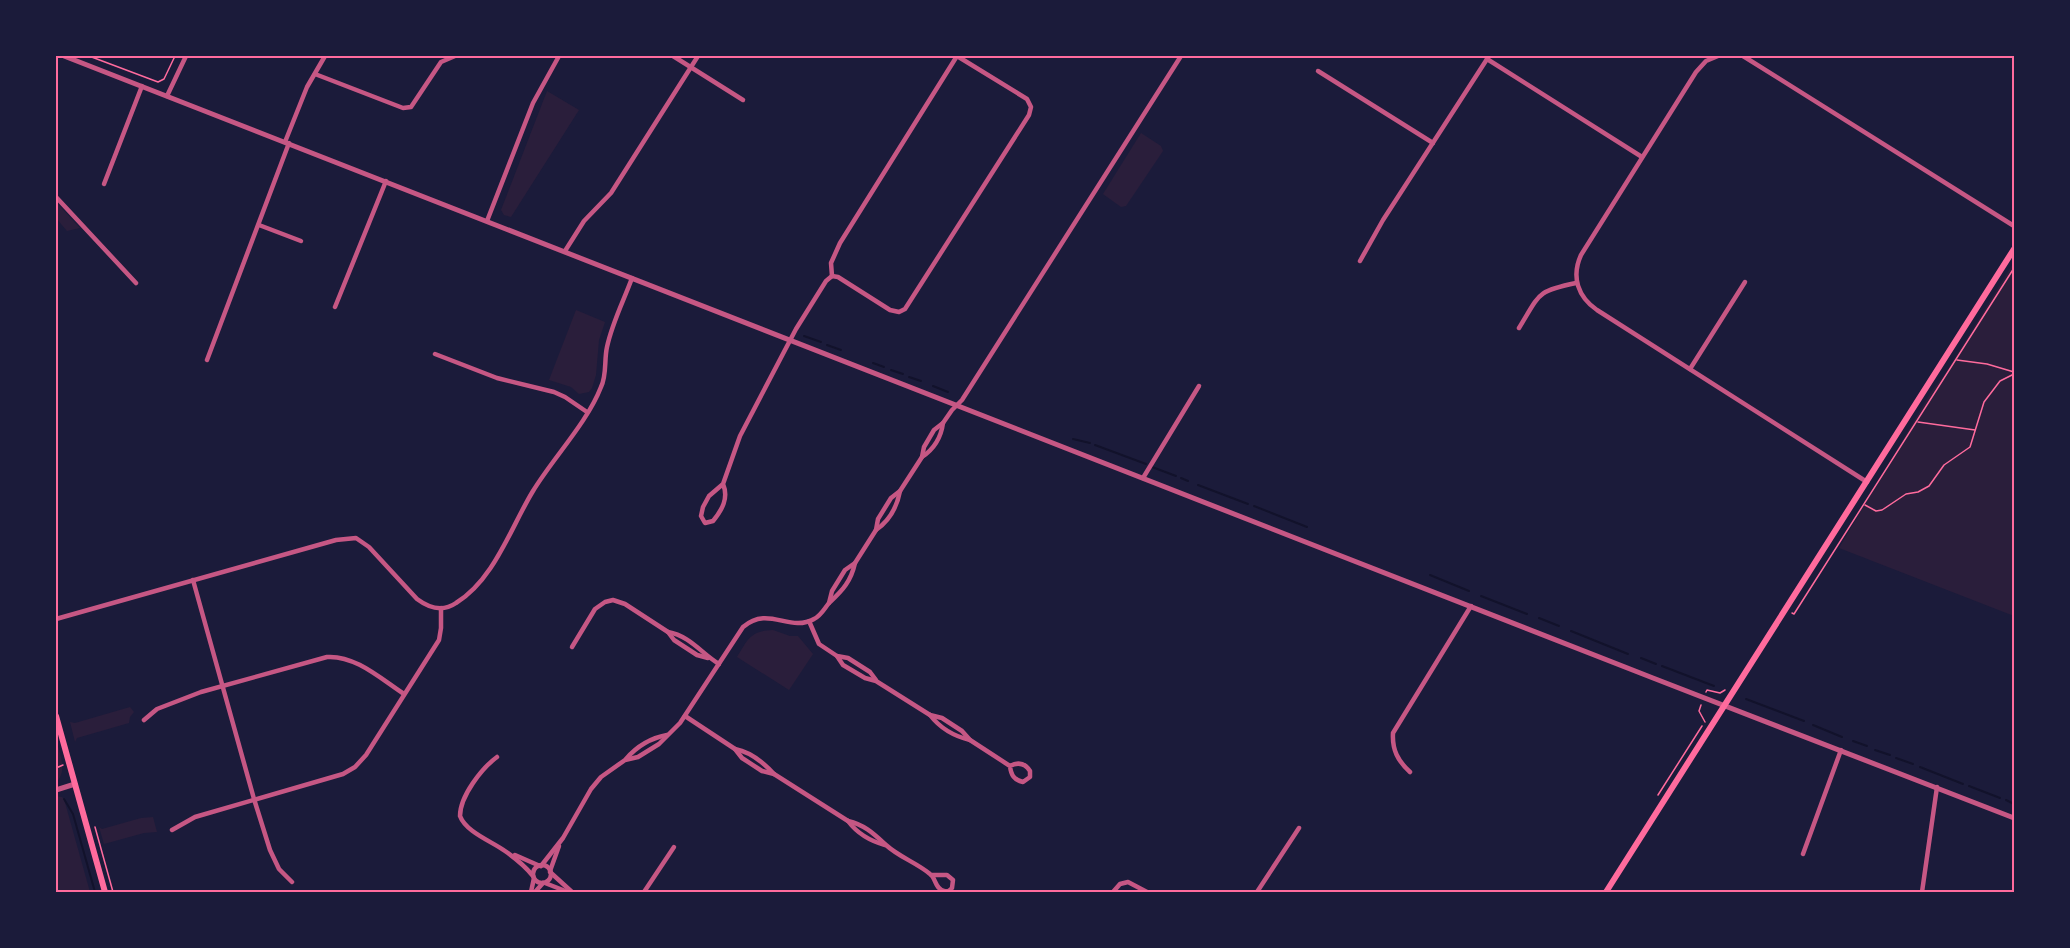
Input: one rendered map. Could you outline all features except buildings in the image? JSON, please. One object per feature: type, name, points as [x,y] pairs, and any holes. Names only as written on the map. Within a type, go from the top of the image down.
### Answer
[{"type":"main road","points":[[1606,892],[2014,249]]},
{"type":"main road","points":[[56,716],[105,892]]},
{"type":"street","points":[[64,56],[2014,818]]},
{"type":"street","points":[[167,96],[186,56]]},
{"type":"street","points":[[207,360],[259,225],[307,87],[325,56]]},
{"type":"street","points":[[315,74],[403,108],[411,106],[441,62],[455,56]]},
{"type":"street","points":[[487,221],[532,104],[559,56]]},
{"type":"street","points":[[673,56],[743,100]]},
{"type":"street","points":[[565,251],[584,221],[611,193],[698,56]]},
{"type":"street","points":[[723,484],[714,490],[705,501],[701,516],[707,524],[713,521],[723,505],[726,493],[723,484],[737,442],[790,340],[825,281],[832,276],[838,277],[892,311],[899,312],[906,308],[1028,117],[1031,109],[1028,100],[957,56],[840,243],[831,263],[832,276]]},
{"type":"street","points":[[533,892],[535,870],[563,838],[596,783],[634,750],[654,737],[667,735],[685,716],[738,634],[750,622],[767,617],[792,623],[809,621],[820,615],[829,603],[832,591],[845,570],[855,563],[876,530],[878,519],[891,498],[900,491],[922,457],[924,447],[934,430],[943,423],[965,396],[1181,56]]},
{"type":"street","points":[[1718,56],[1706,61],[1696,72],[1642,157],[1581,255],[1576,269],[1576,283],[1582,296],[1592,307],[1867,482]]},
{"type":"street","points":[[1743,56],[2014,226]]},
{"type":"street","points":[[1360,261],[1488,57],[1642,157]]},
{"type":"street","points":[[1318,70],[1433,142]]},
{"type":"street","points":[[104,184],[142,86]]},
{"type":"street","points":[[334,307],[386,181]]},
{"type":"street","points":[[56,197],[136,283]]},
{"type":"street","points":[[259,225],[301,241]]},
{"type":"street","points":[[56,619],[336,540],[356,538],[369,547],[417,599],[425,604],[441,608],[459,601],[493,563],[533,491],[602,387],[607,344],[632,278]]},
{"type":"street","points":[[1690,369],[1745,282]]},
{"type":"street","points":[[1519,328],[1539,295],[1546,290],[1576,283]]},
{"type":"street","points":[[435,354],[497,378],[554,392],[587,412]]},
{"type":"street","points":[[1143,478],[1199,386]]},
{"type":"street","points":[[193,580],[254,799],[279,869],[292,882]]},
{"type":"street","points":[[572,647],[595,609],[609,600],[621,602],[669,632],[674,640],[697,655],[719,664]]},
{"type":"street","points":[[1410,772],[1399,760],[1392,746],[1394,733],[1471,606]]},
{"type":"street","points":[[172,830],[195,817],[342,774],[355,767],[366,755],[438,640],[441,628],[441,608]]},
{"type":"street","points":[[809,621],[819,644],[837,656],[848,658],[870,672],[876,681],[930,715],[937,724],[958,737],[970,740],[1010,766],[1012,775],[1018,780],[1023,782],[1030,777],[1030,771],[1023,765],[1017,763],[1010,766]]},
{"type":"street","points":[[144,720],[151,712],[165,705],[222,686],[334,657],[352,661],[404,694]]},
{"type":"street","points":[[685,716],[735,749],[746,751],[766,765],[774,774],[848,821],[859,824],[879,836],[886,845],[932,875],[940,889],[948,891],[952,888],[953,880],[947,875],[932,875]]},
{"type":"street","points":[[1803,854],[1841,750]]},
{"type":"street","points":[[497,757],[478,774],[460,808],[460,816],[466,826],[523,864],[537,882],[570,892]]},
{"type":"street","points":[[56,790],[75,784]]},
{"type":"street","points":[[1922,892],[1937,787]]},
{"type":"street","points":[[1257,892],[1299,828]]},
{"type":"street","points":[[533,892],[550,878],[550,872],[563,838]]},
{"type":"street","points":[[644,892],[674,847]]},
{"type":"street","points":[[507,852],[546,867],[570,892]]},
{"type":"street","points":[[1113,892],[1120,884],[1128,882],[1147,892]]},
{"type":"path","points":[[88,56],[154,81],[165,80],[176,56]]},
{"type":"path","points":[[1792,612],[1794,614],[2014,268]]},
{"type":"path","points":[[1956,360],[1987,363],[2014,373]]},
{"type":"path","points":[[2009,370],[2009,375]]},
{"type":"path","points":[[1863,504],[1876,511],[1882,510],[1906,494],[1926,488],[1944,465],[1970,447],[1984,402],[2000,381],[2014,373]]},
{"type":"path","points":[[1917,422],[1976,430]]},
{"type":"path","points":[[1707,692],[1707,690],[1720,693],[1726,688]]},
{"type":"path","points":[[1655,801],[1705,722],[1699,711],[1702,703]]},
{"type":"path","points":[[56,768],[62,765]]},
{"type":"path","points":[[94,822],[113,892]]},
{"type":"shaded area","points":[[547,91],[579,110],[511,217],[504,215],[501,210]]},
{"type":"shaded area","points":[[1141,133],[1161,146],[1163,151],[1126,206],[1121,207],[1103,194]]},
{"type":"shaded area","points":[[56,202],[80,228],[67,231],[56,218]]},
{"type":"shaded area","points":[[2014,262],[2014,616],[1839,548],[1931,392],[1945,374]]},
{"type":"shaded area","points":[[576,310],[605,322],[599,340],[596,375],[592,388],[589,392],[579,394],[571,387],[549,380]]},
{"type":"shaded area","points":[[773,630],[790,636],[798,636],[813,654],[789,690],[737,657],[754,634]]},
{"type":"shaded area","points":[[130,707],[134,712],[129,723],[77,738],[75,742],[70,722],[75,723]]},
{"type":"shaded area","points":[[56,739],[62,773],[56,783]]},
{"type":"shaded area","points":[[56,796],[64,799],[90,892],[56,892]]},
{"type":"shaded area","points":[[153,817],[157,832],[144,833],[104,844],[99,827],[102,829]]},
{"type":"waterway","points":[[804,336],[821,342]]},
{"type":"waterway","points":[[827,345],[841,350]]},
{"type":"waterway","points":[[873,363],[884,367]]},
{"type":"waterway","points":[[891,370],[903,374]]},
{"type":"waterway","points":[[909,377],[921,381]]},
{"type":"waterway","points":[[933,386],[948,392]]},
{"type":"waterway","points":[[1073,439],[1090,443]]},
{"type":"waterway","points":[[1095,445],[1146,464]]},
{"type":"waterway","points":[[1152,467],[1176,476]]},
{"type":"waterway","points":[[1181,478],[1188,481]]},
{"type":"waterway","points":[[1198,485],[1248,504]]},
{"type":"waterway","points":[[1254,506],[1307,527]]},
{"type":"waterway","points":[[1430,575],[1469,591]]},
{"type":"waterway","points":[[1481,596],[1527,614]]},
{"type":"waterway","points":[[1539,618],[1559,626]]},
{"type":"waterway","points":[[1571,631],[1628,654]]},
{"type":"waterway","points":[[1641,658],[1656,664]]},
{"type":"waterway","points":[[1662,666],[1714,686]]},
{"type":"waterway","points":[[1746,699],[1804,721]]},
{"type":"waterway","points":[[1813,725],[1842,737]]},
{"type":"waterway","points":[[1853,741],[1867,746]]},
{"type":"waterway","points":[[1875,750],[1890,755]]},
{"type":"waterway","points":[[1896,758],[1913,764]]},
{"type":"waterway","points":[[1920,767],[1963,784]]},
{"type":"waterway","points":[[1969,786],[2000,798]]},
{"type":"waterway","points":[[64,799],[73,814],[95,892]]},
{"type":"waterway","points":[[2006,800],[2014,804]]}]
